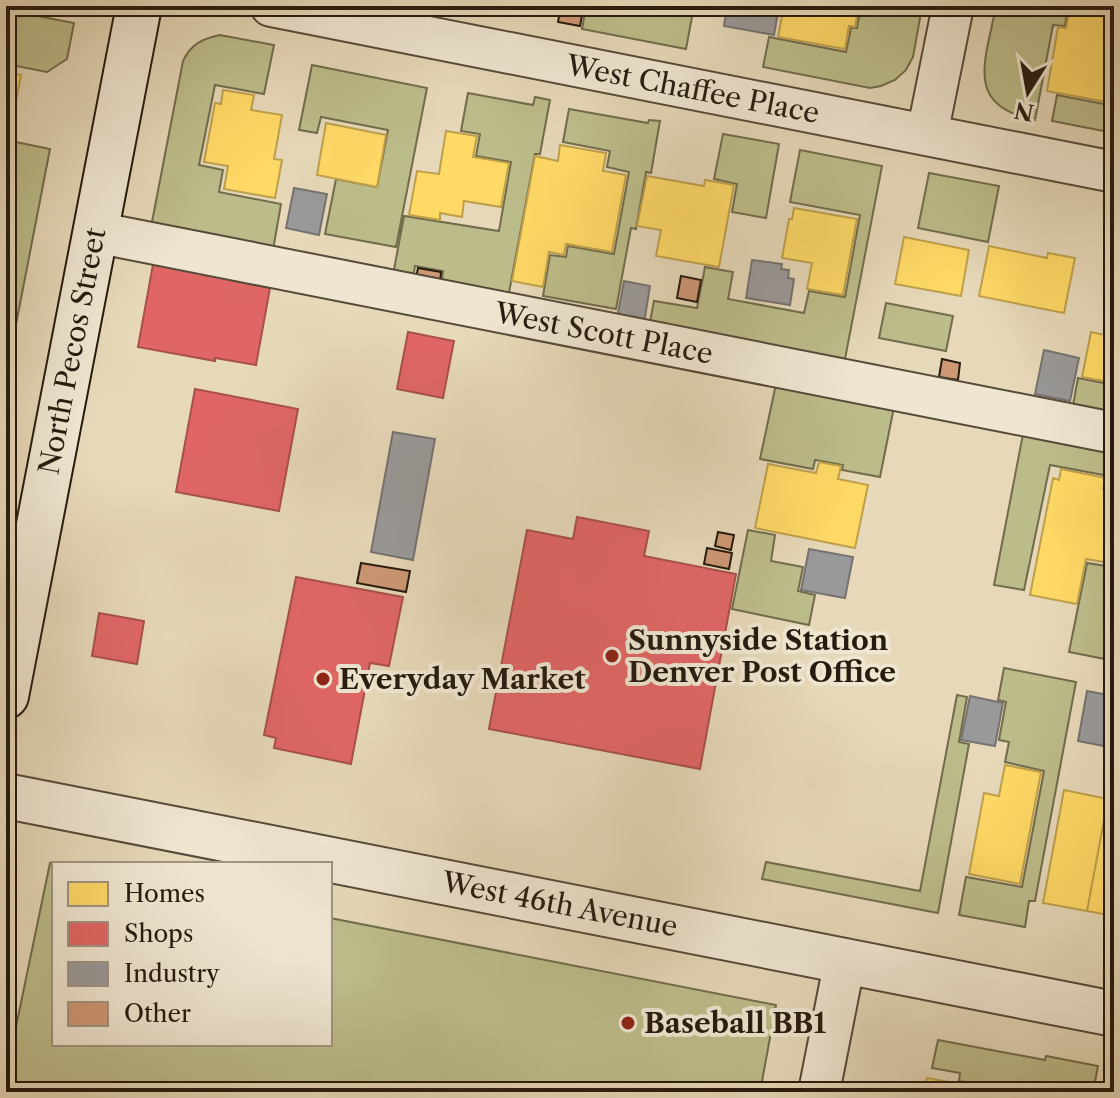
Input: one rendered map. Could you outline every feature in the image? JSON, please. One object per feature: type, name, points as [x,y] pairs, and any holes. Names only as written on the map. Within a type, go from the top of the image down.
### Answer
[{"type":"street","name":"North Pecos Street","points":[[6,696],[139,6]]},
{"type":"street","name":"West Chaffee Place","points":[[271,6],[440,22],[927,135],[1114,172]]},
{"type":"street","points":[[927,135],[953,6]]},
{"type":"street","name":"West Scott Place","points":[[95,232],[1114,433]]},
{"type":"street","name":"West 46th Avenue","points":[[6,796],[1114,1014]]},
{"type":"street","points":[[819,1092],[845,960]]},
{"type":"green space","points":[[586,6],[644,15],[647,6],[694,6],[686,49],[582,29]]},
{"type":"green space","points":[[861,6],[922,7],[913,57],[906,70],[895,80],[870,88],[763,67],[769,37],[846,52],[851,28],[857,28]]},
{"type":"green space","points":[[996,6],[1068,6],[1065,26],[1053,25],[1035,120],[1012,113],[997,104],[988,92],[985,62]]},
{"type":"green space","points":[[6,10],[74,23],[67,59],[47,72],[6,64]]},
{"type":"green space","points":[[220,35],[274,45],[264,94],[215,85],[199,165],[223,170],[219,192],[281,204],[273,250],[151,227],[183,61],[198,43]]},
{"type":"green space","points":[[312,65],[427,88],[396,247],[325,234],[336,179],[377,187],[388,130],[321,117],[317,133],[299,130]]},
{"type":"green space","points":[[468,93],[533,105],[535,97],[550,100],[540,154],[535,154],[508,298],[441,286],[443,271],[415,266],[413,278],[393,275],[404,216],[499,231],[511,162],[476,156],[480,134],[461,131]]},
{"type":"green space","points":[[1057,95],[1114,106],[1114,133],[1052,121]]},
{"type":"green space","points":[[569,109],[648,123],[649,120],[660,121],[651,173],[646,172],[636,229],[631,228],[616,309],[543,296],[550,255],[566,257],[568,246],[614,254],[629,172],[607,167],[610,151],[563,142]]},
{"type":"green space","points":[[723,134],[779,144],[766,218],[732,212],[737,184],[714,179]]},
{"type":"green space","points":[[6,140],[50,149],[6,376]]},
{"type":"green space","points":[[800,150],[882,166],[845,359],[650,322],[654,301],[697,308],[705,267],[733,272],[728,299],[804,313],[809,291],[845,297],[860,215],[790,202]]},
{"type":"green space","points":[[929,173],[999,186],[988,242],[918,228]]},
{"type":"green space","points":[[886,303],[953,316],[946,351],[879,338]]},
{"type":"green space","points":[[1078,378],[1114,385],[1114,413],[1073,405]]},
{"type":"green space","points":[[776,384],[894,407],[880,477],[842,470],[843,465],[815,460],[813,469],[760,459]]},
{"type":"green space","points":[[1023,434],[1114,453],[1114,477],[1050,465],[1024,590],[994,585]]},
{"type":"green space","points":[[1114,523],[1114,637],[1109,636],[1105,659],[1069,652],[1087,563],[1106,566]]},
{"type":"green space","points":[[748,530],[775,535],[771,561],[803,567],[798,591],[815,595],[809,625],[732,609]]},
{"type":"green space","points":[[1004,668],[1076,682],[1035,901],[1029,901],[1025,927],[959,915],[966,877],[1022,887],[1044,771],[1005,762],[1009,742],[999,740],[1006,702],[998,700]]},
{"type":"green space","points":[[957,695],[967,697],[959,742],[969,744],[938,913],[762,879],[766,862],[920,891]]},
{"type":"green space","points":[[50,863],[52,1046],[332,1046],[332,918],[776,1005],[760,1092],[6,1092],[6,1075]]},
{"type":"green space","points":[[938,1040],[1045,1060],[1046,1056],[1098,1066],[1093,1092],[981,1092],[982,1085],[959,1081],[960,1073],[932,1068]]},
{"type":"building: Homes","points":[[784,6],[859,6],[855,27],[849,26],[845,49],[778,37]]},
{"type":"building: Homes","points":[[1070,6],[1114,6],[1110,34],[1114,34],[1112,103],[1047,91],[1058,27],[1066,28]]},
{"type":"building: Homes","points":[[6,67],[7,72],[21,75],[13,117],[6,116]]},
{"type":"building: Homes","points":[[223,90],[254,95],[251,110],[282,115],[274,159],[282,160],[275,198],[224,189],[228,166],[204,162],[215,103],[221,104]]},
{"type":"building: Homes","points":[[326,123],[386,135],[377,187],[317,175]]},
{"type":"building: Homes","points":[[446,131],[477,136],[473,157],[509,163],[501,207],[464,201],[462,217],[440,213],[440,220],[409,215],[417,171],[439,174]]},
{"type":"building: Homes","points":[[560,145],[606,153],[603,171],[626,175],[612,252],[566,244],[564,255],[549,252],[543,287],[512,281],[535,156],[558,161]]},
{"type":"building: Homes","points":[[647,176],[704,186],[705,180],[734,185],[719,267],[656,256],[661,230],[637,226]]},
{"type":"building: Homes","points":[[794,208],[857,219],[843,295],[807,289],[812,263],[782,258]]},
{"type":"building: Homes","points":[[904,237],[969,250],[961,296],[895,284]]},
{"type":"building: Homes","points":[[989,246],[1047,258],[1048,253],[1075,258],[1064,313],[979,296]]},
{"type":"building: Homes","points":[[1091,332],[1114,337],[1114,383],[1082,377]]},
{"type":"building: Homes","points":[[819,462],[841,466],[838,479],[868,485],[855,548],[755,528],[768,464],[816,473]]},
{"type":"building: Homes","points":[[1061,469],[1106,478],[1103,489],[1108,490],[1105,506],[1114,507],[1104,562],[1086,559],[1077,604],[1030,595],[1053,478],[1059,480]]},
{"type":"building: Homes","points":[[1005,765],[1041,772],[1020,884],[969,874],[984,793],[999,796]]},
{"type":"building: Homes","points":[[1064,790],[1108,799],[1087,911],[1043,903]]},
{"type":"building: Homes","points":[[1108,799],[1114,800],[1114,916],[1087,911]]},
{"type":"building: Homes","points":[[927,1078],[981,1088],[980,1092],[924,1092]]},
{"type":"building: Shops","points":[[154,259],[235,274],[234,281],[270,288],[256,365],[138,347]]},
{"type":"building: Shops","points":[[408,332],[454,341],[443,398],[397,389]]},
{"type":"building: Shops","points":[[195,389],[298,409],[279,511],[176,492]]},
{"type":"building: Shops","points":[[577,517],[649,531],[644,556],[736,574],[700,769],[489,729],[527,530],[573,539]]},
{"type":"building: Shops","points":[[296,577],[403,597],[389,666],[370,663],[351,764],[274,748],[276,738],[264,735]]},
{"type":"building: Shops","points":[[99,613],[144,621],[137,664],[92,656]]},
{"type":"building: Industry","points":[[727,6],[779,6],[774,35],[724,26]]},
{"type":"building: Industry","points":[[294,188],[327,194],[319,235],[286,228]]},
{"type":"building: Industry","points":[[752,260],[782,264],[781,269],[789,270],[788,278],[794,279],[790,305],[746,298]]},
{"type":"building: Industry","points":[[624,281],[650,286],[644,323],[617,318]]},
{"type":"building: Industry","points":[[1044,350],[1079,358],[1070,401],[1035,394]]},
{"type":"building: Industry","points":[[393,432],[435,439],[413,560],[371,552]]},
{"type":"building: Industry","points":[[809,549],[853,557],[845,598],[801,590]]},
{"type":"building: Industry","points":[[1087,691],[1114,696],[1114,748],[1078,741]]},
{"type":"building: Industry","points":[[970,696],[1003,703],[995,746],[961,740]]},
{"type":"building: Other","points":[[561,6],[583,10],[580,26],[558,22]]},
{"type":"building: Other","points":[[418,268],[441,272],[440,282],[416,278]]},
{"type":"building: Other","points":[[681,276],[701,280],[697,302],[677,298]]},
{"type":"building: Other","points":[[942,359],[960,363],[958,380],[939,377]]},
{"type":"building: Other","points":[[718,532],[734,535],[731,550],[715,546]]},
{"type":"building: Other","points":[[707,548],[732,553],[729,569],[704,564]]},
{"type":"building: Other","points":[[361,563],[410,571],[406,592],[357,583]]},
{"type":"place","name":"Sunnyside Station Denver Post Office","points":[[612,656]]},
{"type":"place","name":"Everyday Market","points":[[323,679]]},
{"type":"place","name":"Baseball BB1","points":[[628,1023]]}]
